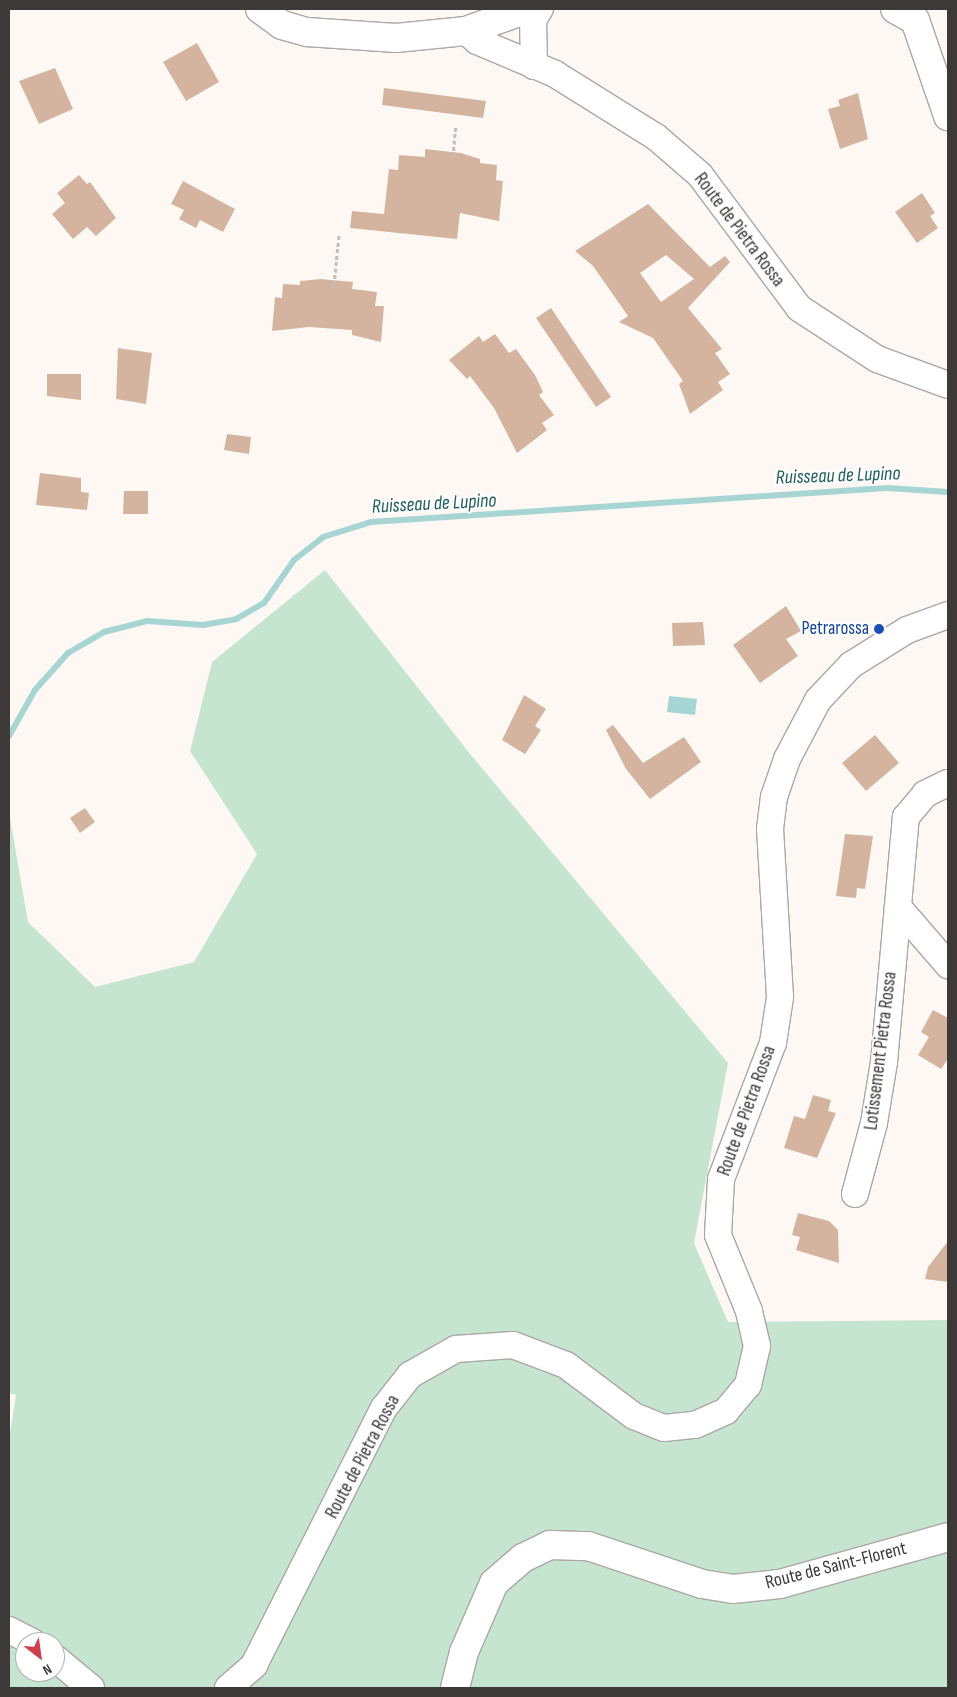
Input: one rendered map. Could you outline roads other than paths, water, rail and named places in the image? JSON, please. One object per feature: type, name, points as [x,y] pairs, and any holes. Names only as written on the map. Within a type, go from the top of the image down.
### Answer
[{"type":"main road","points":[[260,9],[282,25],[307,32],[396,38],[466,31],[527,9]]},
{"type":"main road","points":[[895,9],[915,20],[948,116]]},
{"type":"main road","name":"Route de Saint-Florent","points":[[455,1688],[464,1652],[494,1583],[523,1558],[550,1545],[588,1546],[702,1584],[733,1589],[780,1584],[948,1537]]},
{"type":"street","points":[[534,66],[533,20],[540,9]]},
{"type":"street","name":"Route de Pietra Rossa","points":[[466,31],[477,41],[534,66],[656,136],[700,175],[799,308],[877,359],[948,385]]},
{"type":"street","name":"Route de Pietra Rossa","points":[[228,1688],[254,1665],[384,1408],[410,1375],[456,1349],[513,1345],[566,1365],[634,1416],[664,1428],[695,1425],[726,1410],[748,1385],[757,1346],[749,1311],[718,1235],[721,1179],[773,1043],[780,997],[770,829],[774,797],[788,759],[818,700],[851,665],[907,630],[948,615]]},
{"type":"street","name":"Lotissement Pietra Rossa","points":[[855,1194],[874,1123],[882,1070],[906,817],[925,794],[948,783]]},
{"type":"street","points":[[898,907],[948,965]]},
{"type":"street","points":[[65,1666],[91,1688]]},
{"type":"water","points":[[669,696],[697,699],[695,715],[667,712]]},
{"type":"waterway","name":"Ruisseau de Lupino","points":[[9,736],[35,690],[68,653],[104,632],[147,621],[203,625],[236,619],[264,603],[294,560],[323,537],[371,522],[887,488],[948,492]]},
{"type":"place","name":"Petrarossa","points":[[879,629]]}]
